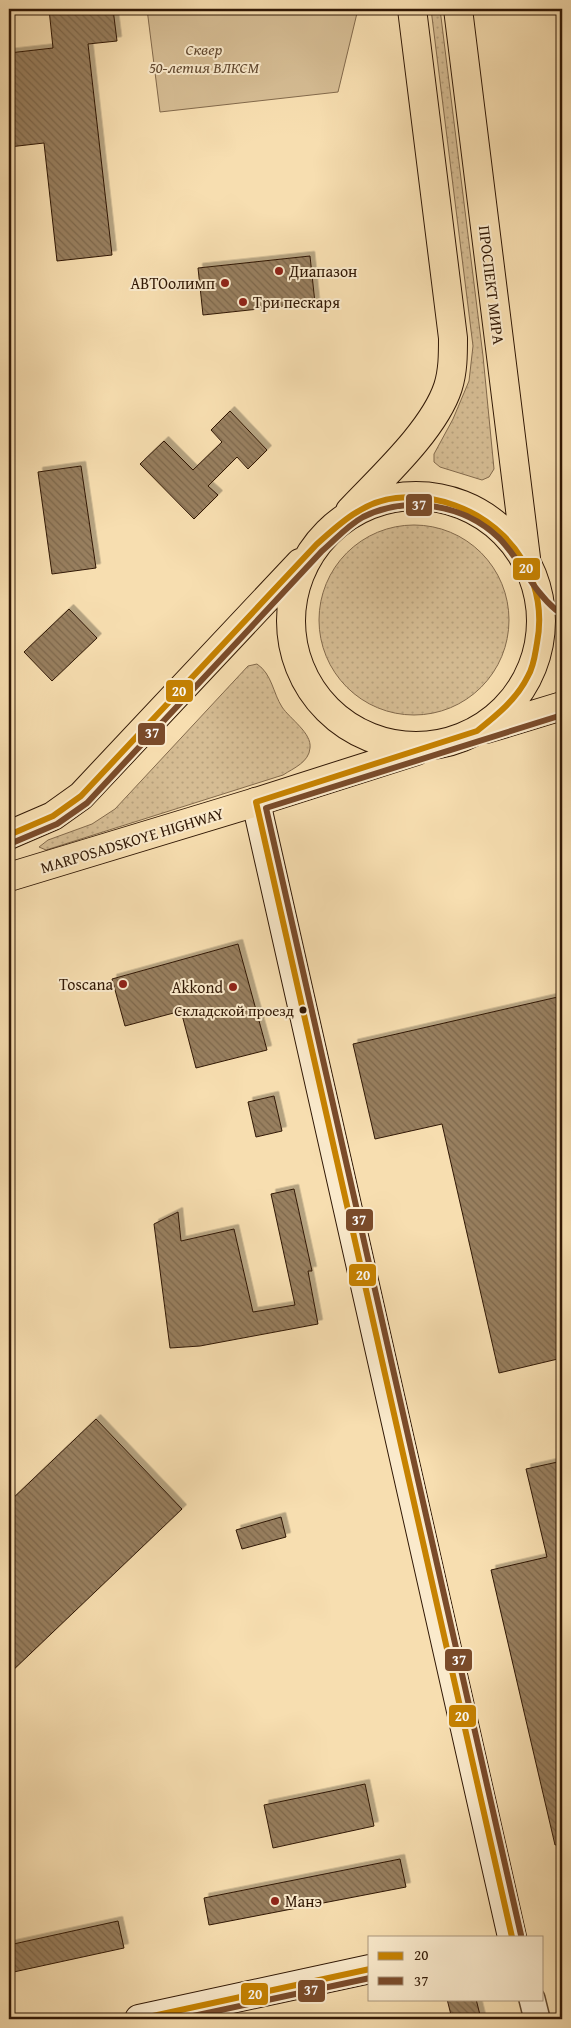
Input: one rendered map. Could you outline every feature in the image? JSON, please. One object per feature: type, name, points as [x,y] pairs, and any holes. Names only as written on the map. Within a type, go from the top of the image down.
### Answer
[{"type":"main road","points":[[9,835],[53,816],[81,796],[341,521],[428,424],[447,390],[452,367],[453,338],[412,9]]},
{"type":"main road","name":"ПРОСПЕКТ МИРА","points":[[458,9],[530,568]]},
{"type":"main road","points":[[341,521],[372,504],[390,499],[416,496],[443,499],[476,511],[505,532],[544,588],[562,602]]},
{"type":"main road","points":[[316,546],[300,574],[292,606],[292,638],[295,655],[307,685],[327,711],[353,731],[382,743],[399,746],[432,746]]},
{"type":"main road","points":[[477,731],[510,702],[533,666],[542,631],[540,602],[530,568]]},
{"type":"main road","name":"MARPOSADSKOYE HIGHWAY","points":[[9,877],[562,706]]},
{"type":"street","points":[[256,802],[512,1936]]},
{"type":"street","points":[[139,2019],[368,1969]]},
{"type":"street","points":[[532,2000],[537,2019]]},
{"type":"green space","name":"Сквер 50-летия ВЛКСМ","points":[[147,9],[358,9],[338,92],[160,112]]},
{"type":"green space","points":[[431,9],[440,9],[483,356],[494,469],[489,477],[482,480],[440,467],[434,462],[434,454],[453,419],[469,381],[473,346]]},
{"type":"green space","points":[[414,525],[450,532],[467,541],[481,553],[493,567],[502,584],[509,620],[502,656],[493,673],[481,687],[467,699],[450,708],[414,715],[378,708],[361,699],[347,687],[335,673],[326,656],[319,620],[326,584],[335,567],[347,553],[361,541],[378,532]]},
{"type":"green space","points":[[257,664],[269,678],[282,707],[308,737],[310,748],[304,761],[283,775],[46,850],[39,847],[48,840],[92,824],[115,809],[248,666]]},
{"type":"building","points":[[49,9],[113,9],[117,41],[88,44],[112,255],[57,261],[44,143],[9,147],[9,53],[53,48]]},
{"type":"building","points":[[310,256],[315,303],[203,315],[198,268]]},
{"type":"building","points":[[230,411],[267,450],[248,469],[237,457],[208,486],[218,495],[194,519],[140,464],[164,441],[193,470],[222,442],[211,430]]},
{"type":"building","points":[[81,466],[96,568],[52,574],[38,472]]},
{"type":"building","points":[[69,609],[97,638],[52,681],[24,652]]},
{"type":"building","points":[[238,944],[267,1050],[196,1068],[181,1011],[125,1026],[112,979]]},
{"type":"building","points":[[562,996],[562,1046],[556,1048],[562,1076],[562,1358],[499,1373],[442,1124],[375,1139],[353,1044]]},
{"type":"building","points":[[274,1096],[282,1131],[256,1137],[248,1102]]},
{"type":"building","points":[[294,1189],[312,1271],[308,1271],[318,1324],[200,1346],[170,1348],[154,1224],[178,1212],[181,1241],[234,1229],[253,1312],[295,1305],[271,1194]]},
{"type":"building","points":[[96,1419],[182,1509],[9,1674],[9,1502]]},
{"type":"building","points":[[562,1461],[562,1844],[555,1845],[491,1570],[547,1557],[526,1469]]},
{"type":"building","points":[[281,1517],[286,1537],[242,1549],[236,1530]]},
{"type":"building","points":[[365,1784],[374,1826],[273,1848],[264,1805]]},
{"type":"building","points":[[400,1859],[406,1887],[209,1925],[204,1898]]},
{"type":"building","points":[[118,1921],[124,1948],[9,1973],[9,1945]]},
{"type":"building","points":[[447,2000],[476,2000],[481,2019],[452,2019]]},
{"type":"transit line","name":"20","points":[[9,835],[53,816],[81,796],[316,545],[343,522],[363,509],[384,500],[396,498],[427,498],[455,505],[481,518],[504,536],[521,558],[533,584],[539,612],[537,643],[532,668],[518,692],[499,713],[477,731],[256,802],[512,1936]]},
{"type":"transit line","name":"37","points":[[12,843],[57,824],[87,803],[322,551],[363,517],[380,510],[416,505],[434,506],[469,517],[485,526],[499,538],[547,602],[556,610]]},
{"type":"transit line","name":"37","points":[[521,1935],[266,808],[562,715]]},
{"type":"transit line","name":"20","points":[[139,2019],[368,1969]]},
{"type":"transit line","name":"37","points":[[179,2019],[368,1978]]},
{"type":"place","name":"Диапазон","points":[[279,271]]},
{"type":"place","name":"АВТОолимп","points":[[225,283]]},
{"type":"place","name":"Три пескаря","points":[[243,302]]},
{"type":"place","name":"Toscana","points":[[123,984]]},
{"type":"place","name":"Akkond","points":[[233,987]]},
{"type":"place","name":"Складской проезд","points":[[303,1010]]},
{"type":"place","name":"Манэ","points":[[275,1901]]}]
